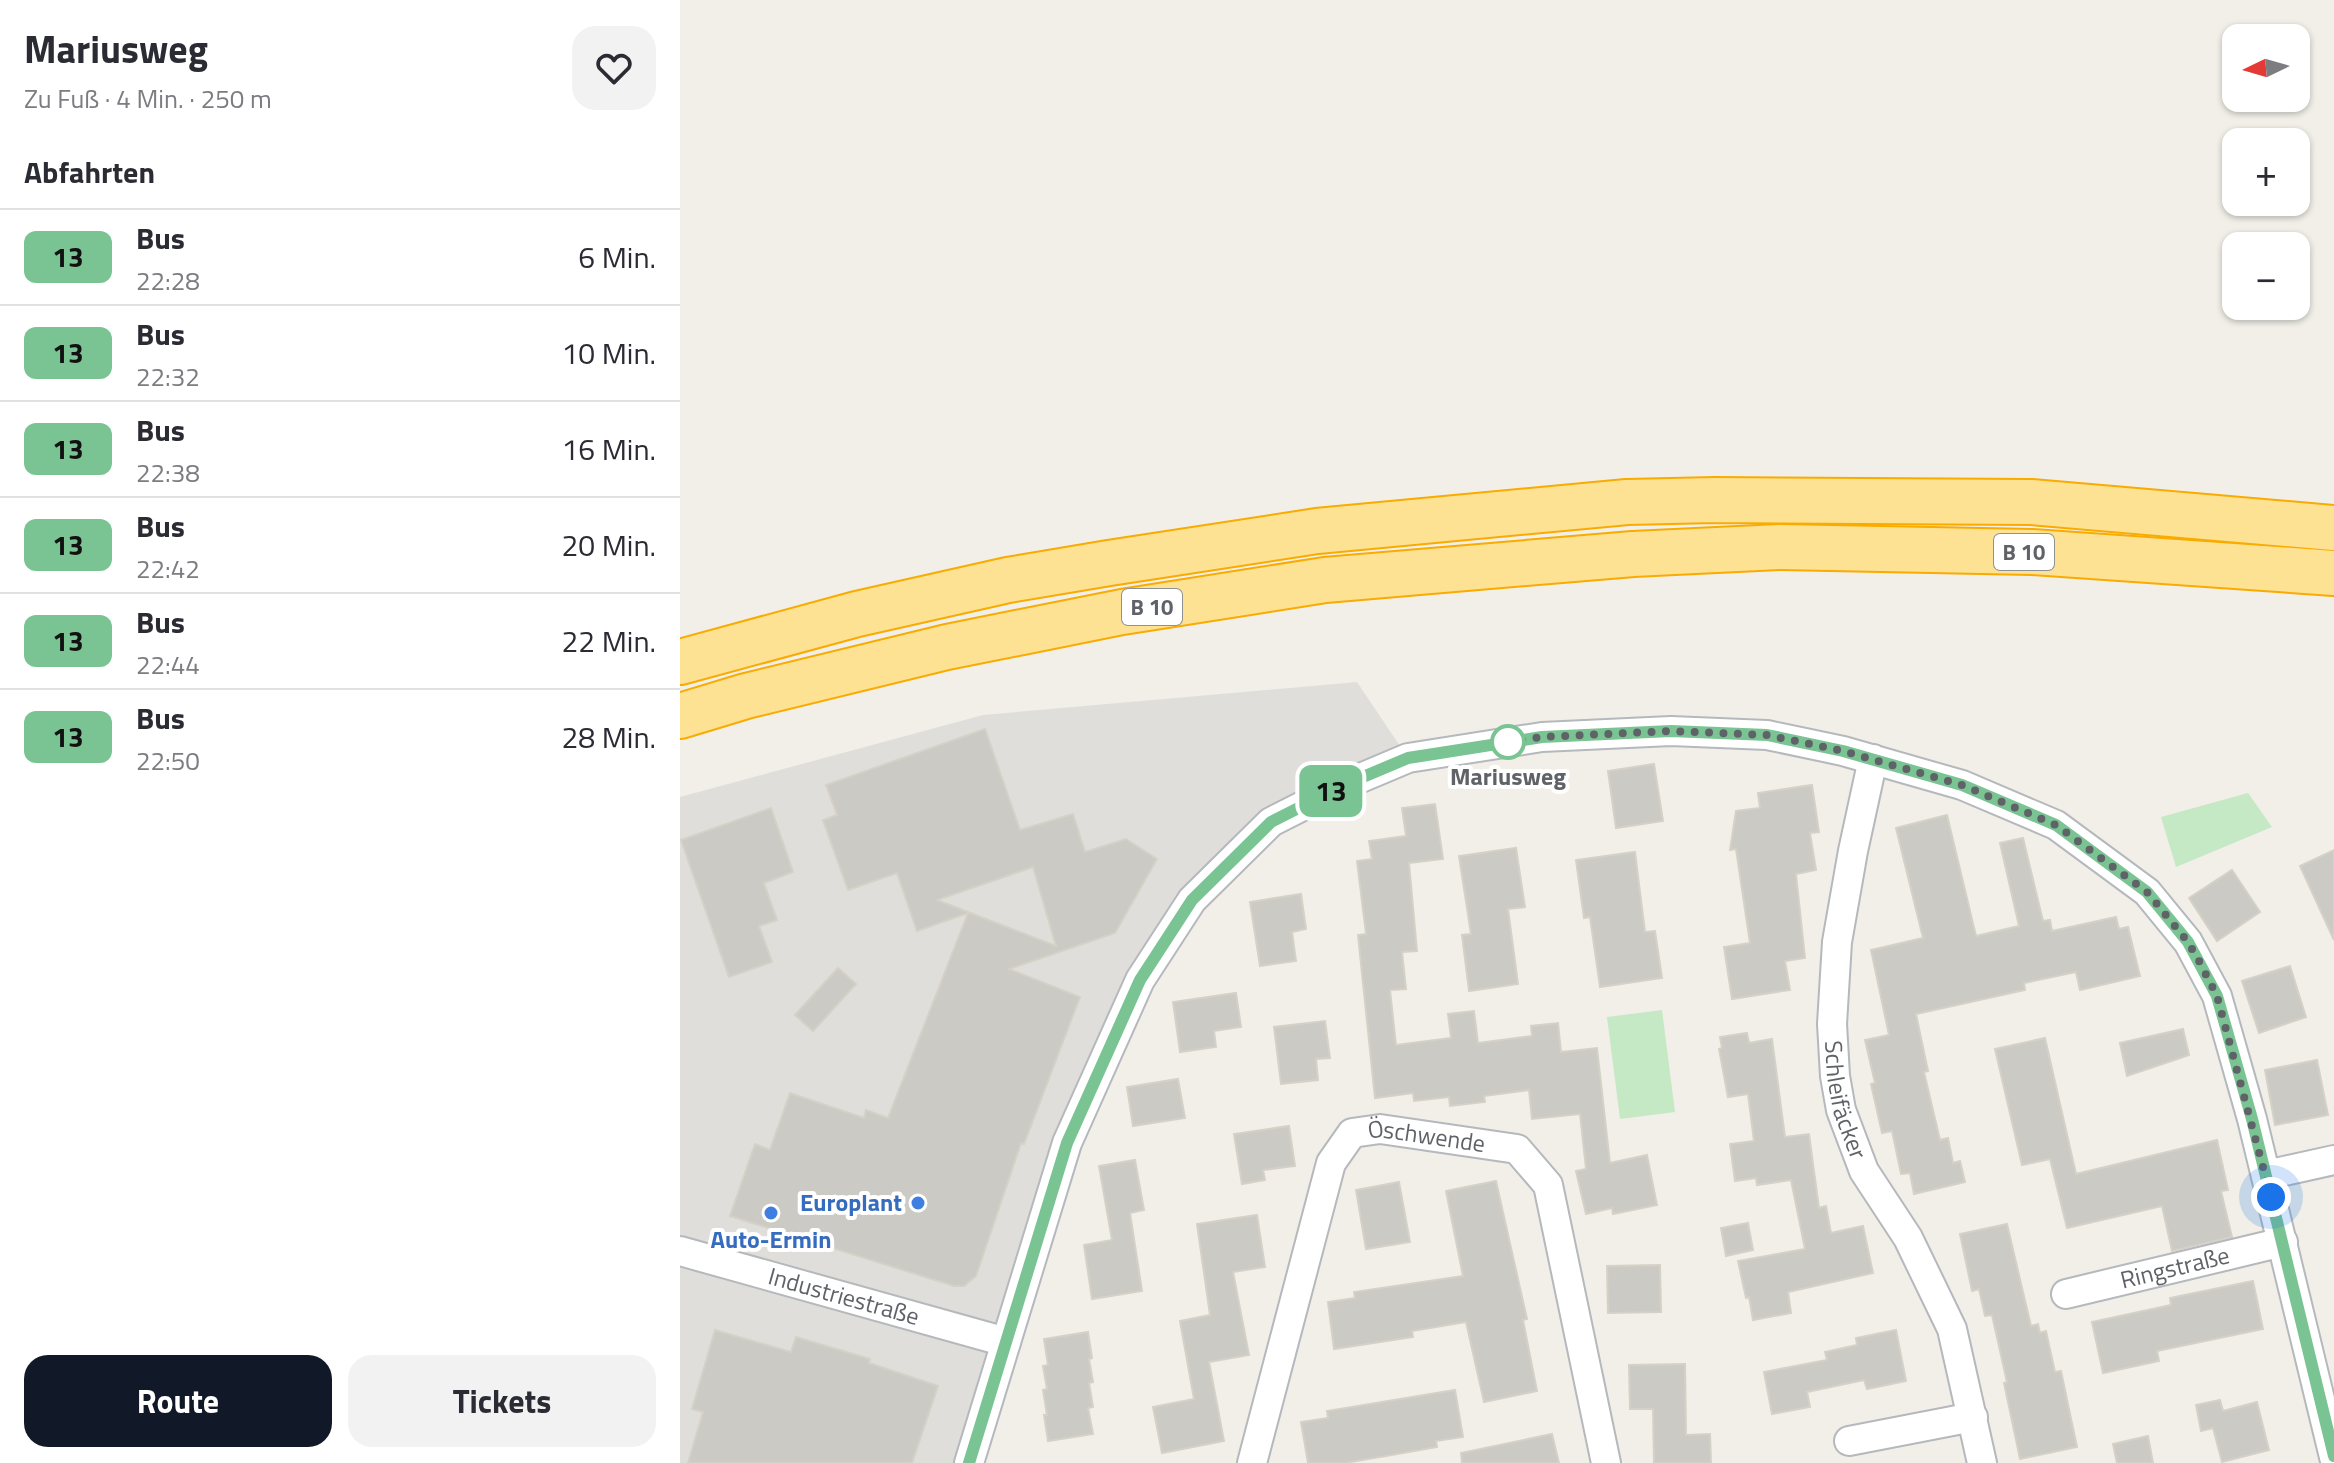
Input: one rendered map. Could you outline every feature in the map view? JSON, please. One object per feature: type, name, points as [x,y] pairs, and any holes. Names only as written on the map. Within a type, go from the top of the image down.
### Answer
[{"type":"highway","name":"B 10","points":[[680,662],[857,614],[1008,580],[1095,565],[1317,531],[1627,502],[2031,502],[2334,528]]},
{"type":"highway","name":"B 10","points":[[680,716],[746,696],[947,647],[1122,612],[1340,579],[1633,554],[1780,547],[2032,552],[2334,573]]},
{"type":"street","points":[[969,1463],[1067,1143],[1140,980],[1192,900],[1271,822],[1344,785],[1408,758],[1542,737],[1671,731],[1756,734],[1873,759],[1962,785],[2056,825],[2147,892],[2188,942],[2217,996],[2266,1175],[2334,1457],[2311,1463]]},
{"type":"street","name":"Schleifäcker","points":[[1873,759],[1837,942],[1832,1024],[1835,1076],[1841,1110],[1864,1171],[1908,1238],[1952,1329],[1982,1463]]},
{"type":"street","name":"Öschwende","points":[[1252,1463],[1331,1163],[1352,1133],[1380,1129],[1517,1149],[1548,1185],[1606,1463]]},
{"type":"street","points":[[2266,1175],[2334,1160]]},
{"type":"street","name":"Ringstraße","points":[[2066,1294],[2283,1242]]},
{"type":"street","name":"Industriestraße","points":[[680,1252],[1006,1342]]},
{"type":"street","points":[[1849,1441],[1973,1417]]},
{"type":"shaded area","points":[[1357,682],[1408,758],[1271,822],[1140,980],[966,1463],[680,1463],[680,797],[983,715]]},
{"type":"green space","points":[[2248,793],[2272,827],[2176,867],[2161,817]]},
{"type":"green space","points":[[1662,1010],[1675,1112],[1620,1119],[1607,1017]]},
{"type":"building","points":[[985,729],[1020,830],[1073,814],[1085,852],[1126,839],[1157,859],[1115,933],[1009,969],[1080,997],[1024,1144],[1021,1143],[976,1276],[964,1286],[954,1286],[730,1216],[755,1144],[770,1150],[790,1093],[864,1118],[866,1110],[888,1118],[968,913],[917,931],[897,873],[848,890],[823,820],[837,815],[826,785]],"holes":[[[1033,867],[1056,946],[937,900]]]},
{"type":"building","points":[[1654,764],[1663,821],[1616,828],[1608,771]]},
{"type":"building","points":[[1812,785],[1819,832],[1810,833],[1816,870],[1796,874],[1805,958],[1785,961],[1790,990],[1732,999],[1724,947],[1750,943],[1736,849],[1730,850],[1736,811],[1760,808],[1758,793]]},
{"type":"building","points":[[1435,804],[1443,859],[1409,863],[1417,951],[1402,952],[1406,989],[1390,990],[1396,1045],[1451,1038],[1448,1014],[1474,1011],[1478,1043],[1532,1036],[1531,1026],[1558,1023],[1561,1052],[1597,1048],[1610,1163],[1647,1155],[1657,1205],[1613,1214],[1612,1208],[1586,1214],[1576,1171],[1586,1169],[1580,1114],[1532,1119],[1529,1090],[1484,1096],[1485,1102],[1450,1106],[1449,1097],[1414,1101],[1413,1093],[1375,1098],[1358,935],[1366,934],[1357,861],[1372,859],[1369,841],[1406,836],[1402,808]]},
{"type":"building","points":[[771,808],[793,872],[764,883],[777,920],[759,926],[772,962],[729,977],[681,840]]},
{"type":"building","points":[[1947,815],[1976,936],[2019,926],[2000,843],[2023,838],[2043,921],[2050,920],[2052,931],[2116,917],[2119,929],[2128,927],[2140,976],[2080,990],[2076,972],[2024,983],[2025,990],[1916,1014],[1928,1071],[1924,1072],[1940,1140],[1948,1138],[1953,1163],[1960,1161],[1965,1182],[1914,1194],[1910,1173],[1901,1174],[1892,1131],[1882,1133],[1871,1084],[1875,1083],[1865,1040],[1889,1035],[1871,950],[1923,938],[1896,828]]},
{"type":"building","points":[[1516,848],[1525,907],[1508,909],[1518,984],[1469,991],[1462,935],[1471,934],[1459,856]]},
{"type":"building","points":[[2334,850],[2334,940],[2300,866]]},
{"type":"building","points":[[1635,852],[1645,932],[1655,931],[1662,978],[1600,987],[1590,917],[1584,918],[1576,860]]},
{"type":"building","points":[[2232,870],[2260,912],[2217,941],[2189,898]]},
{"type":"building","points":[[1301,894],[1306,929],[1292,932],[1296,961],[1260,966],[1250,902]]},
{"type":"building","points":[[2290,966],[2306,1017],[2259,1033],[2242,981]]},
{"type":"building","points":[[838,968],[856,984],[813,1031],[795,1015]]},
{"type":"building","points":[[1236,993],[1241,1027],[1214,1031],[1216,1047],[1180,1052],[1173,1002]]},
{"type":"building","points":[[1325,1021],[1330,1058],[1316,1059],[1318,1080],[1281,1084],[1274,1027]]},
{"type":"building","points":[[2183,1029],[2189,1055],[2127,1076],[2120,1043]]},
{"type":"building","points":[[1747,1033],[1749,1043],[1772,1039],[1785,1137],[1809,1134],[1819,1208],[1826,1206],[1831,1233],[1863,1226],[1873,1273],[1788,1292],[1791,1313],[1753,1320],[1738,1261],[1805,1249],[1791,1180],[1757,1185],[1756,1178],[1735,1181],[1730,1144],[1754,1141],[1748,1094],[1728,1097],[1719,1049],[1722,1048],[1720,1037]]},
{"type":"building","points":[[2045,1038],[2076,1174],[2217,1140],[2228,1190],[2221,1191],[2232,1237],[2172,1251],[2162,1206],[2067,1228],[2050,1159],[2022,1165],[1995,1049]]},
{"type":"building","points":[[2317,1060],[2328,1115],[2275,1125],[2265,1070]]},
{"type":"building","points":[[1178,1079],[1185,1118],[1133,1126],[1127,1087]]},
{"type":"building","points":[[1289,1126],[1295,1166],[1263,1170],[1265,1180],[1242,1184],[1234,1134]]},
{"type":"building","points":[[1135,1160],[1144,1210],[1130,1213],[1142,1291],[1092,1299],[1084,1245],[1112,1240],[1099,1166]]},
{"type":"building","points":[[1496,1181],[1527,1319],[1523,1320],[1537,1391],[1484,1402],[1466,1322],[1412,1331],[1413,1337],[1334,1349],[1328,1302],[1355,1298],[1354,1292],[1463,1276],[1446,1191]]},
{"type":"building","points":[[1399,1182],[1410,1242],[1366,1249],[1356,1190]]},
{"type":"building","points":[[1257,1215],[1265,1267],[1233,1272],[1249,1355],[1209,1362],[1224,1441],[1162,1453],[1153,1407],[1194,1399],[1180,1321],[1210,1315],[1197,1224]]},
{"type":"building","points":[[1748,1223],[1753,1250],[1726,1256],[1721,1228]]},
{"type":"building","points":[[2007,1224],[2031,1326],[2038,1324],[2040,1333],[2046,1331],[2055,1372],[2061,1371],[2077,1447],[2020,1459],[1992,1315],[1985,1316],[1979,1289],[1972,1291],[1960,1234]]},
{"type":"building","points":[[1660,1265],[1661,1312],[1608,1313],[1607,1266]]},
{"type":"building","points":[[2253,1281],[2263,1329],[2157,1351],[2159,1361],[2103,1373],[2092,1322],[2171,1305],[2170,1298]]},
{"type":"building","points":[[715,1330],[791,1352],[796,1337],[870,1359],[869,1363],[938,1386],[912,1463],[688,1463],[703,1412],[692,1409]]},
{"type":"building","points":[[1896,1330],[1906,1381],[1867,1389],[1864,1380],[1807,1392],[1810,1407],[1772,1414],[1764,1372],[1827,1360],[1825,1352],[1857,1345],[1856,1338]]},
{"type":"building","points":[[1088,1332],[1093,1407],[1088,1408],[1093,1434],[1048,1441],[1043,1390],[1047,1389],[1043,1366],[1048,1365],[1044,1339]]},
{"type":"building","points":[[1685,1364],[1686,1435],[1710,1434],[1711,1463],[1654,1463],[1653,1409],[1630,1409],[1629,1365]]},
{"type":"building","points":[[1455,1390],[1463,1437],[1436,1441],[1437,1447],[1386,1456],[1344,1463],[1308,1463],[1301,1422],[1328,1418],[1327,1411]]},
{"type":"building","points":[[2220,1400],[2223,1411],[2257,1402],[2269,1450],[2222,1462],[2213,1428],[2201,1431],[2196,1405]]},
{"type":"building","points":[[1552,1434],[1559,1463],[1462,1463],[1461,1453]]},
{"type":"building","points":[[2148,1436],[2153,1463],[2117,1463],[2113,1444]]},
{"type":"bus line","name":"13","points":[[969,1463],[1067,1143],[1140,980],[1192,900],[1271,822],[1344,785],[1408,758],[1542,737],[1671,731],[1767,735],[1843,751],[1962,785],[2056,825],[2147,892],[2188,942],[2217,996],[2252,1119],[2334,1456]]},
{"type":"place","name":"Mariusweg","points":[[1508,742]]},
{"type":"place","name":"Europlant","points":[[918,1203]]},
{"type":"place","name":"Auto-Ermin","points":[[771,1213]]},
{"type":"route","points":[[1508,742],[1542,737],[1671,731],[1767,735],[1843,751],[1962,785],[2056,825],[2147,892],[2188,942],[2210,980],[2246,1094],[2271,1197]]}]
